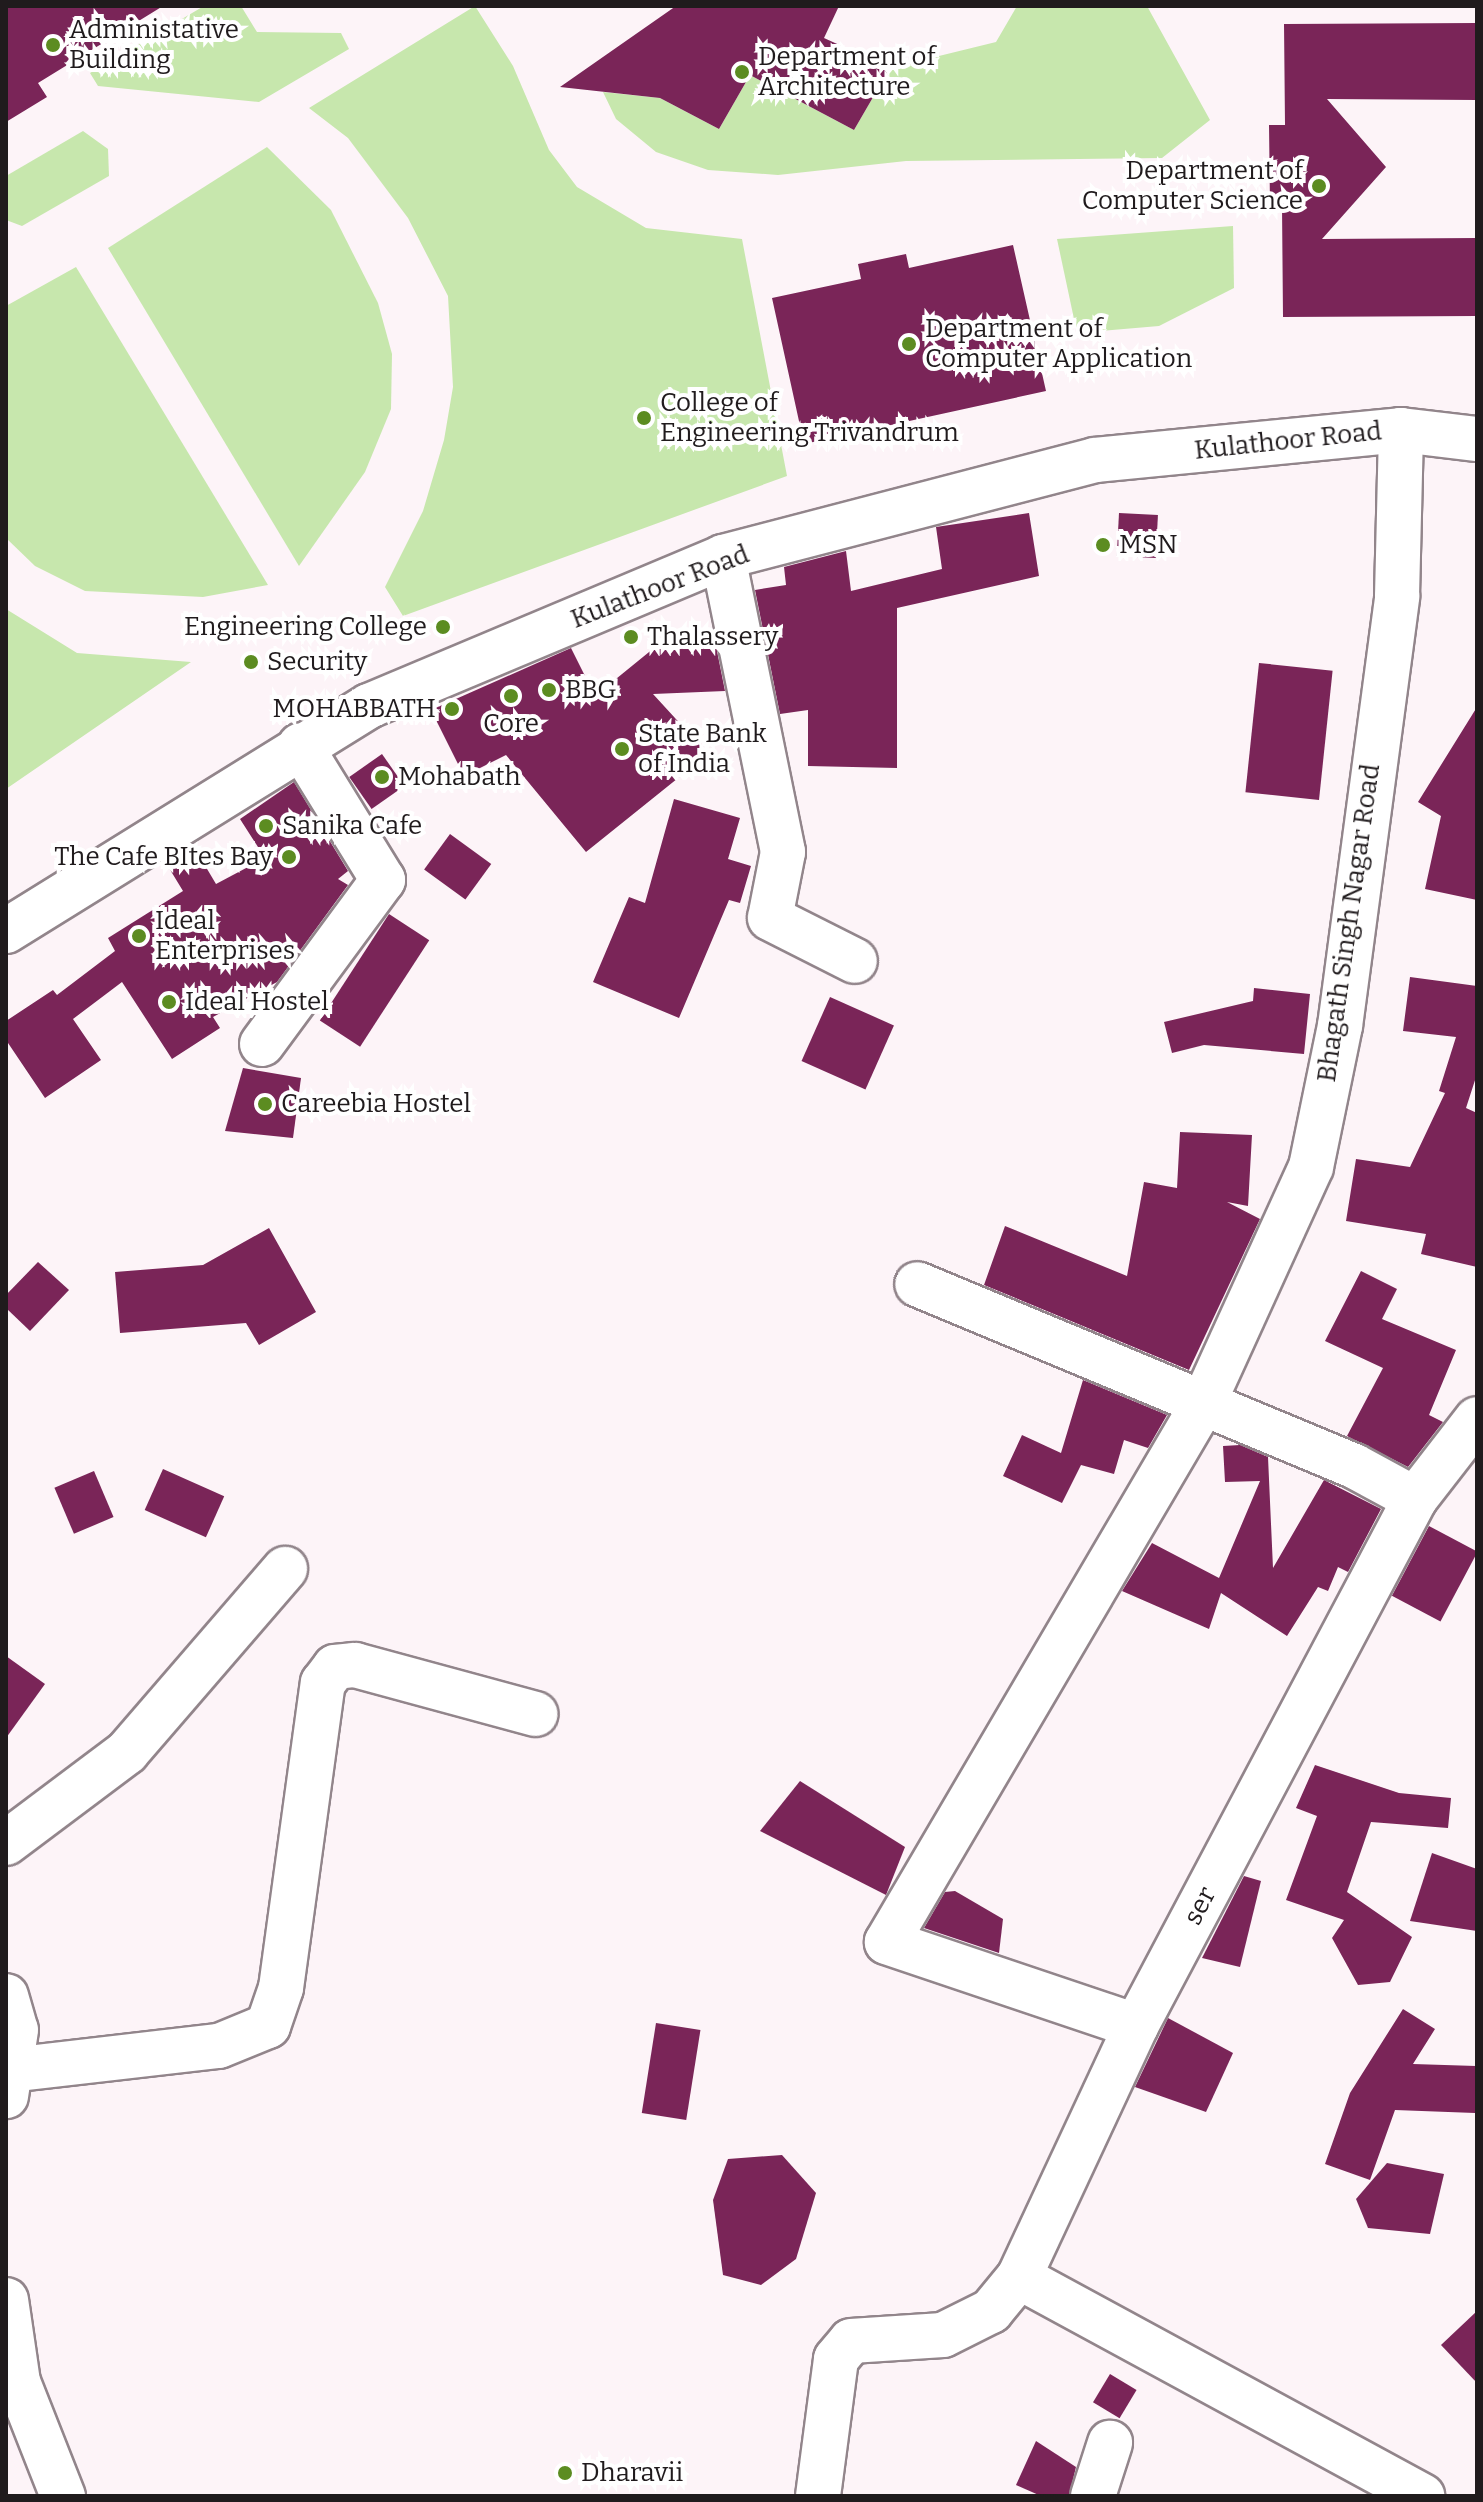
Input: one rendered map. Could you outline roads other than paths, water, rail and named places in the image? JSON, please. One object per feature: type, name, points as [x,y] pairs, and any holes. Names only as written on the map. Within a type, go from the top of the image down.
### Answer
[{"type":"street","name":"Kulathoor Road","points":[[6,931],[300,745],[369,706],[723,557],[1095,460],[1401,430],[1477,439]]},
{"type":"street","name":"Bhagath Singh Nagar Road","points":[[1136,2026],[887,1942],[1203,1404],[1311,1167],[1340,1026],[1397,596],[1401,430]]},
{"type":"street","points":[[723,557],[783,852],[770,918],[855,961]]},
{"type":"street","points":[[262,1044],[383,880],[300,745]]},
{"type":"street","points":[[917,1284],[1203,1404],[1415,1499]]},
{"type":"street","name":"ser","points":[[818,2496],[836,2359],[851,2341],[943,2335],[991,2311],[1019,2277],[1136,2026],[1415,1499],[1477,1419]]},
{"type":"street","points":[[6,1843],[127,1752],[285,1569]]},
{"type":"street","points":[[6,1996],[16,2030],[8,2084],[219,2046],[268,2026],[281,1988],[323,1683],[335,1667],[355,1665],[535,1714]]},
{"type":"street","points":[[1019,2277],[1422,2496]]},
{"type":"street","points":[[6,2300],[10,2356],[63,2496]]},
{"type":"street","points":[[1093,2496],[1110,2443]]},
{"type":"place","name":"Administative Building","points":[[53,45]]},
{"type":"place","name":"Department of Architecture","points":[[742,72]]},
{"type":"place","name":"Department of Computer Science","points":[[1319,186]]},
{"type":"place","name":"Department of Computer Application","points":[[909,344]]},
{"type":"place","name":"College of Engineering Trivandrum","points":[[644,418]]},
{"type":"place","name":"MSN","points":[[1103,545]]},
{"type":"place","name":"Engineering College","points":[[443,627]]},
{"type":"place","name":"Thalassery","points":[[631,637]]},
{"type":"place","name":"Security","points":[[251,662]]},
{"type":"place","name":"BBG","points":[[549,690]]},
{"type":"place","name":"Core","points":[[511,696]]},
{"type":"place","name":"MOHABBATH","points":[[452,709]]},
{"type":"place","name":"State Bank of India","points":[[622,749]]},
{"type":"place","name":"Mohabath","points":[[382,777]]},
{"type":"place","name":"Sanika Cafe","points":[[266,826]]},
{"type":"place","name":"The Cafe BItes Bay","points":[[289,857]]},
{"type":"place","name":"Ideal Enterprises","points":[[139,936]]},
{"type":"place","name":"Ideal Hostel","points":[[169,1002]]},
{"type":"place","name":"Careebia Hostel","points":[[265,1104]]},
{"type":"place","name":"Dharavii","points":[[565,2473]]}]
